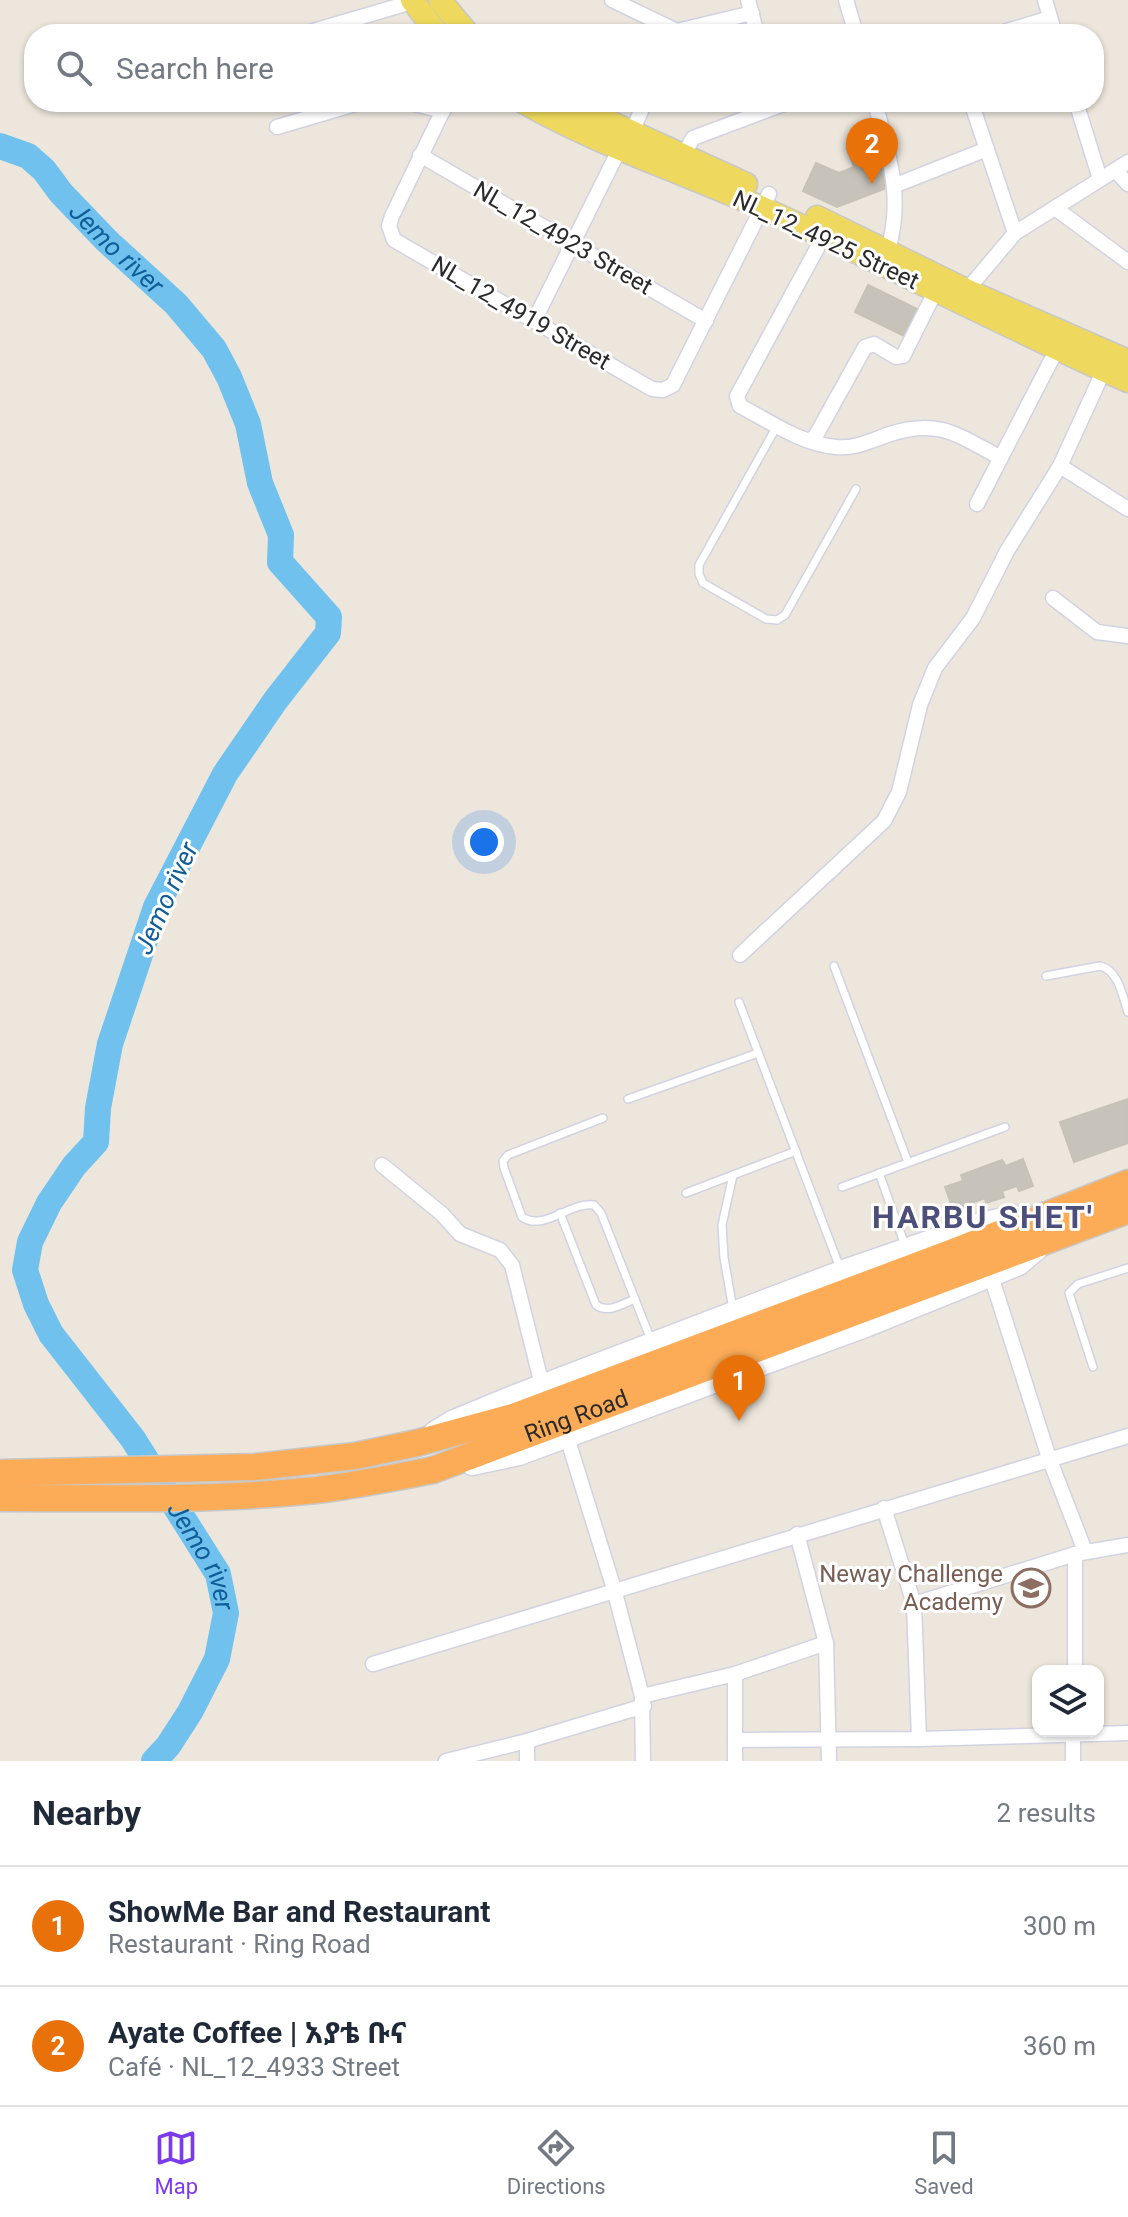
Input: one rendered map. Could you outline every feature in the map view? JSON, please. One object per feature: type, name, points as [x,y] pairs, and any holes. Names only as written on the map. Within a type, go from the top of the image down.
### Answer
[{"type":"highway","name":"Ring Road","points":[[0,1498],[142,1498],[306,1491],[433,1470],[1041,1230],[1128,1183]]},
{"type":"highway","name":"Ring Road","points":[[0,1473],[120,1472],[303,1462],[355,1456],[417,1443],[516,1416],[956,1251],[1128,1210]]},
{"type":"main road","points":[[440,0],[460,24]]},
{"type":"main road","points":[[412,1],[430,24]]},
{"type":"main road","name":"NL_12_4925 Street","points":[[542,112],[571,127],[626,141]]},
{"type":"main road","name":"NL_12_4925 Street","points":[[581,112],[626,141],[827,230],[935,292],[962,296],[1128,361]]},
{"type":"main road","name":"NL_12_4925 Street","points":[[827,230],[888,250],[1057,349],[1128,381]]},
{"type":"street","points":[[612,0],[659,24]]},
{"type":"street","points":[[846,0],[853,24]]},
{"type":"street","points":[[1045,0],[1052,24]]},
{"type":"street","points":[[336,24],[412,1]]},
{"type":"street","points":[[701,24],[750,6]]},
{"type":"street","points":[[1030,24],[1050,18]]},
{"type":"street","points":[[277,127],[328,112]]},
{"type":"street","points":[[420,155],[442,112]]},
{"type":"street","points":[[534,321],[640,112]]},
{"type":"street","points":[[678,164],[693,138],[760,112]]},
{"type":"street","points":[[878,112],[896,185],[888,250]]},
{"type":"street","points":[[974,112],[1015,233]]},
{"type":"street","points":[[1079,112],[1100,179]]},
{"type":"street","points":[[896,185],[945,163],[987,149]]},
{"type":"street","name":"NL_12_4919 Street","points":[[420,155],[389,226],[394,240],[652,389],[663,390],[673,385],[706,321]]},
{"type":"street","name":"NL_12_4923 Street","points":[[420,155],[706,321]]},
{"type":"street","points":[[962,296],[1015,233],[1122,166],[1128,184]]},
{"type":"street","points":[[706,321],[766,201]]},
{"type":"street","points":[[1055,208],[1128,262]]},
{"type":"street","points":[[827,230],[737,396],[740,406],[802,440],[839,447],[859,446],[920,426],[950,432],[1001,458]]},
{"type":"street","points":[[809,440],[815,437],[869,345],[874,344],[896,357],[903,356],[935,292]]},
{"type":"street","points":[[977,504],[1057,349]]},
{"type":"street","points":[[740,955],[884,821],[899,792],[920,705],[935,668],[973,618],[1007,551],[1060,466],[1104,370]]},
{"type":"street","points":[[1060,466],[1128,509]]},
{"type":"street","points":[[1053,598],[1097,632],[1128,636]]},
{"type":"street","points":[[382,1165],[442,1214],[460,1234],[500,1250],[512,1265],[542,1385]]},
{"type":"street","points":[[417,1443],[452,1421],[906,1247],[1011,1216],[1041,1230],[1028,1260],[868,1326],[509,1457],[433,1470]]},
{"type":"street","points":[[991,1276],[1080,1552],[1075,1665]]},
{"type":"street","points":[[567,1437],[614,1589],[643,1701],[643,1761]]},
{"type":"street","points":[[373,1664],[1127,1437]]},
{"type":"street","points":[[884,1508],[914,1604],[919,1739]]},
{"type":"street","points":[[797,1534],[826,1643],[829,1761]]},
{"type":"street","points":[[914,1604],[1080,1552],[1128,1545]]},
{"type":"street","points":[[446,1761],[527,1741],[826,1643]]},
{"type":"street","points":[[735,1674],[735,1761]]},
{"type":"street","points":[[1104,1733],[1128,1733]]},
{"type":"street","points":[[735,1740],[919,1739],[1032,1734]]},
{"type":"street","points":[[1073,1737],[1073,1761]]},
{"type":"street","points":[[527,1741],[527,1761]]},
{"type":"lane","points":[[777,426],[699,565],[703,583],[766,619],[777,620],[785,615],[856,489]]},
{"type":"lane","points":[[834,966],[908,1162]]},
{"type":"lane","points":[[1046,976],[1100,966],[1108,968],[1114,974],[1128,1012]]},
{"type":"lane","points":[[739,1002],[841,1271]]},
{"type":"lane","points":[[628,1099],[758,1053]]},
{"type":"lane","points":[[603,1118],[508,1155],[503,1161],[504,1168],[522,1217],[529,1222],[539,1222],[584,1204],[594,1205],[601,1213],[652,1343]]},
{"type":"lane","points":[[842,1187],[1005,1127]]},
{"type":"lane","points":[[686,1193],[796,1151]]},
{"type":"lane","points":[[879,1173],[906,1247]]},
{"type":"lane","points":[[733,1175],[722,1225],[733,1311]]},
{"type":"lane","points":[[560,1213],[596,1305],[602,1309],[611,1308],[635,1299]]},
{"type":"lane","points":[[1093,1367],[1069,1293],[1078,1284],[1128,1268]]},
{"type":"building","points":[[847,149],[891,167],[884,189],[837,207],[803,191],[816,163],[839,173],[854,167]]},
{"type":"building","points":[[868,285],[919,310],[906,337],[855,312]]},
{"type":"building","points":[[1128,1099],[1128,1143],[1074,1162],[1060,1122]]},
{"type":"building","points":[[1023,1159],[1033,1186],[1019,1191],[1017,1186],[1002,1191],[1004,1197],[986,1203],[985,1198],[966,1205],[968,1210],[955,1215],[945,1187],[963,1181],[961,1175],[1002,1160],[1006,1166]]},
{"type":"waterway","name":"Jemo river","points":[[0,146],[28,156],[44,170],[61,193],[107,241],[176,304],[214,349],[248,424],[260,483],[281,535],[280,562],[329,617],[328,633],[275,701],[225,774],[156,907],[110,1044],[98,1108],[96,1142],[74,1166],[49,1203],[30,1242],[25,1270],[36,1304],[51,1334],[133,1439],[218,1574],[226,1613],[217,1659],[190,1712],[168,1746],[154,1761]]},
{"type":"place","name":"Ayate Coffee | አያቴ ቡና","points":[[872,184]]},
{"type":"place","name":"ShowMe Bar and Restaurant","points":[[739,1421]]},
{"type":"place","name":"Neway Challenge Academy","points":[[1031,1588]]},
{"type":"district","name":"HARBU SHET'","points":[[983,1217]]}]
